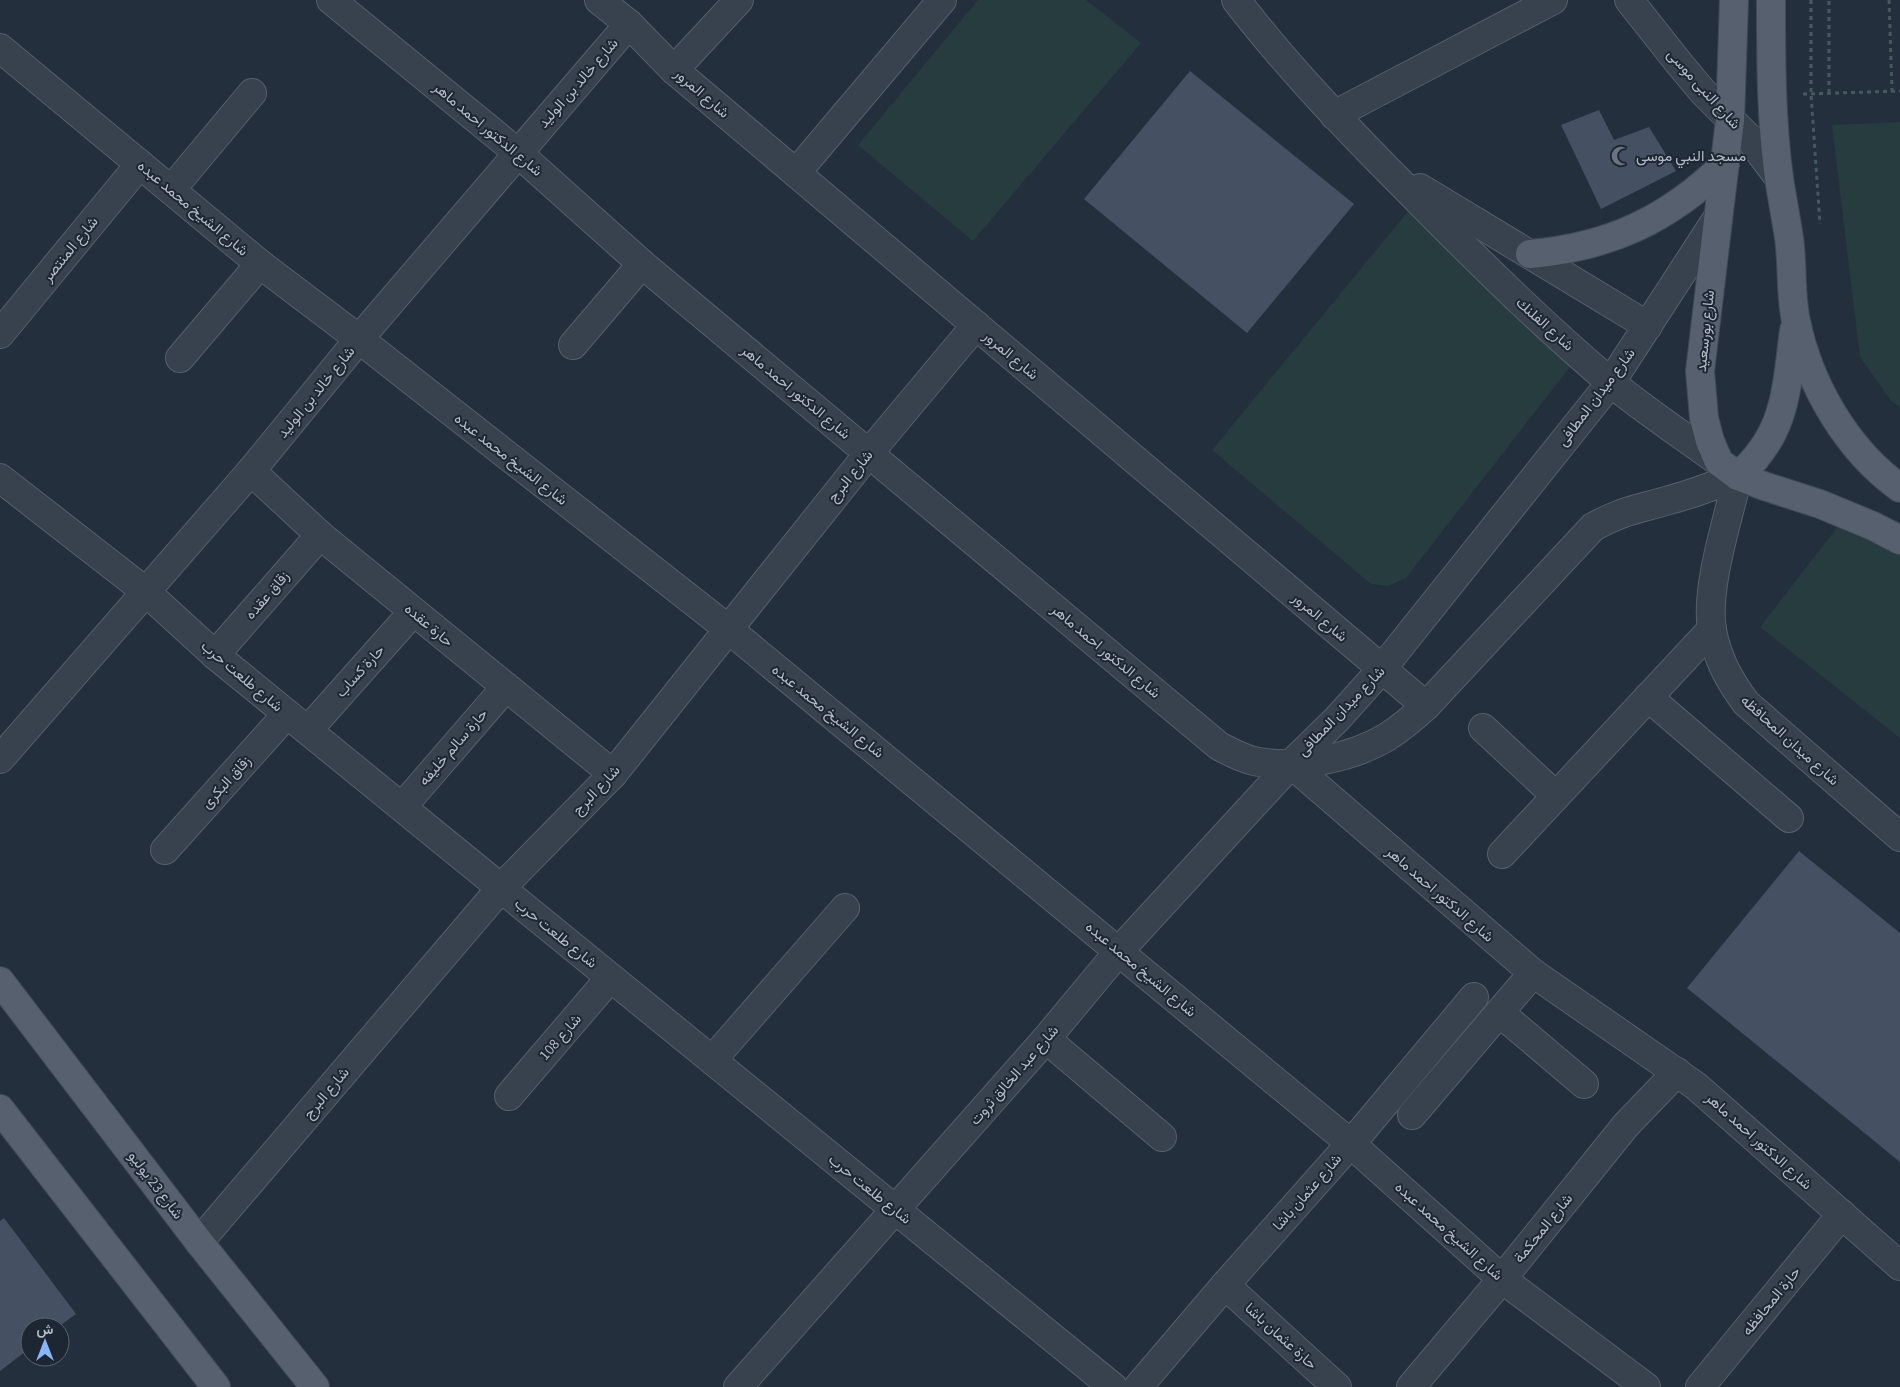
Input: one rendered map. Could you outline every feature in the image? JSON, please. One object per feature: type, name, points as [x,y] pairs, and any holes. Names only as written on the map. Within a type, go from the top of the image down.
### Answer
[{"type":"main road","name":"شارع بورسعيد","points":[[1729,469],[1710,441],[1704,418],[1700,371],[1730,120],[1734,0]]},
{"type":"main road","points":[[1729,469],[1753,463],[1766,446],[1776,428],[1786,387],[1795,320],[1791,250],[1779,178],[1773,95],[1771,0]]},
{"type":"main road","points":[[1530,254],[1558,252],[1584,246],[1636,228],[1660,216],[1684,200],[1724,164]]},
{"type":"main road","points":[[1795,320],[1804,352],[1816,383],[1832,412],[1850,439],[1872,464],[1900,488]]},
{"type":"main road","points":[[1729,469],[1764,486],[1830,508],[1900,540]]},
{"type":"main road","name":"شارع 23 يوليو","points":[[0,981],[199,1242],[315,1387]]},
{"type":"main road","points":[[2,1114],[216,1387]]},
{"type":"street","name":"شارع الدكتور احمد ماهر","points":[[331,0],[518,153],[642,264],[1219,746],[1253,761],[1291,764],[1533,973],[1696,1086],[1900,1266]]},
{"type":"street","name":"شارع المرور","points":[[599,0],[630,24],[674,70],[1381,670],[1426,706]]},
{"type":"street","points":[[674,70],[739,0]]},
{"type":"street","points":[[796,173],[942,0]]},
{"type":"street","name":"شارع الفلنك","points":[[1236,0],[1290,68],[1493,276],[1611,382],[1729,469]]},
{"type":"street","points":[[1334,115],[1553,0]]},
{"type":"street","name":"شارع النبى موسى","points":[[1629,0],[1678,62],[1730,120],[1750,139],[1779,178]]},
{"type":"street","name":"شارع خالد بن الوليد","points":[[0,758],[251,471],[359,339],[630,24]]},
{"type":"street","name":"شارع الشيخ محمد عبده","points":[[0,48],[260,264],[359,339],[727,628],[1119,951],[1355,1138],[1505,1275],[1646,1387]]},
{"type":"street","points":[[171,190],[252,93]]},
{"type":"street","name":"شارع المنتصر","points":[[0,334],[140,164]]},
{"type":"street","name":"شارع الفلنك","points":[[1386,168],[1648,326]]},
{"type":"street","name":"شارع ميدان المطافى","points":[[1291,764],[1337,719],[1381,670],[1611,382],[1718,217]]},
{"type":"street","points":[[180,358],[260,264]]},
{"type":"street","points":[[573,345],[642,264]]},
{"type":"street","name":"شارع البرج","points":[[199,1242],[501,888],[613,774],[727,628],[976,325]]},
{"type":"street","name":"شارع ميدان المطافى","points":[[1291,764],[1339,757],[1386,737],[1407,723],[1426,706],[1593,527],[1611,516],[1670,500],[1729,469]]},
{"type":"street","name":"شارع ميدان المحافظه","points":[[1729,469],[1711,602],[1712,629],[1718,656],[1729,680],[1746,703],[1900,837]]},
{"type":"street","name":"حارة عقده","points":[[251,471],[320,535],[505,688],[613,774]]},
{"type":"street","name":"شارع طلعت حرب","points":[[0,478],[145,591],[215,655],[1113,1387]]},
{"type":"street","name":"زقاق عقده","points":[[215,655],[320,535]]},
{"type":"street","name":"حارة كساب","points":[[297,722],[413,612]]},
{"type":"street","points":[[1502,854],[1712,629]]},
{"type":"street","name":"حارة سالم خليفه","points":[[402,807],[505,688]]},
{"type":"street","points":[[1648,697],[1790,818]]},
{"type":"street","name":"زقاق البكرى","points":[[165,850],[297,722]]},
{"type":"street","points":[[1484,728],[1556,796]]},
{"type":"street","name":"شارع عبد الخالق ثروت","points":[[738,1387],[896,1211],[1046,1039],[1119,951],[1291,764]]},
{"type":"street","points":[[713,1062],[720,1051],[845,908]]},
{"type":"street","points":[[1412,1115],[1533,973]]},
{"type":"street","name":"شارع 108","points":[[509,1096],[610,978]]},
{"type":"street","name":"شارع عثمان باشا","points":[[1138,1387],[1355,1138],[1474,997]]},
{"type":"street","points":[[1500,1013],[1584,1084]]},
{"type":"street","points":[[1046,1039],[1162,1137]]},
{"type":"street","name":"شارع المحكمة","points":[[1411,1387],[1505,1275],[1626,1125],[1677,1072]]},
{"type":"street","name":"حارة المحافظه","points":[[1700,1387],[1842,1214]]},
{"type":"street","name":"حارة عثمان باشا","points":[[1225,1285],[1337,1387]]},
{"type":"path","points":[[1811,0],[1811,94],[1821,227]]},
{"type":"path","points":[[1829,0],[1829,93]]},
{"type":"path","points":[[1889,0],[1892,91]]},
{"type":"path","points":[[1773,95],[1900,91]]},
{"type":"green space","points":[[978,0],[1086,0],[1141,43],[973,241],[858,145]]},
{"type":"green space","points":[[1900,122],[1900,407],[1892,402],[1860,357],[1832,125]]},
{"type":"green space","points":[[1410,209],[1573,363],[1406,578],[1388,586],[1371,584],[1212,450]]},
{"type":"green space","points":[[1853,507],[1900,531],[1900,738],[1760,627]]},
{"type":"building","points":[[1190,71],[1354,204],[1247,333],[1084,199]]},
{"type":"building","name":"مسجد النبي موسى","points":[[1599,110],[1614,140],[1649,127],[1676,171],[1601,209],[1561,125]]},
{"type":"building","points":[[1799,851],[1900,933],[1900,1162],[1687,988]]},
{"type":"building","points":[[4,1218],[76,1314],[70,1318],[20,1317],[20,1356],[0,1371],[0,1221]]},
{"type":"place","name":"مسجد النبي موسى","points":[[1621,156]]}]
